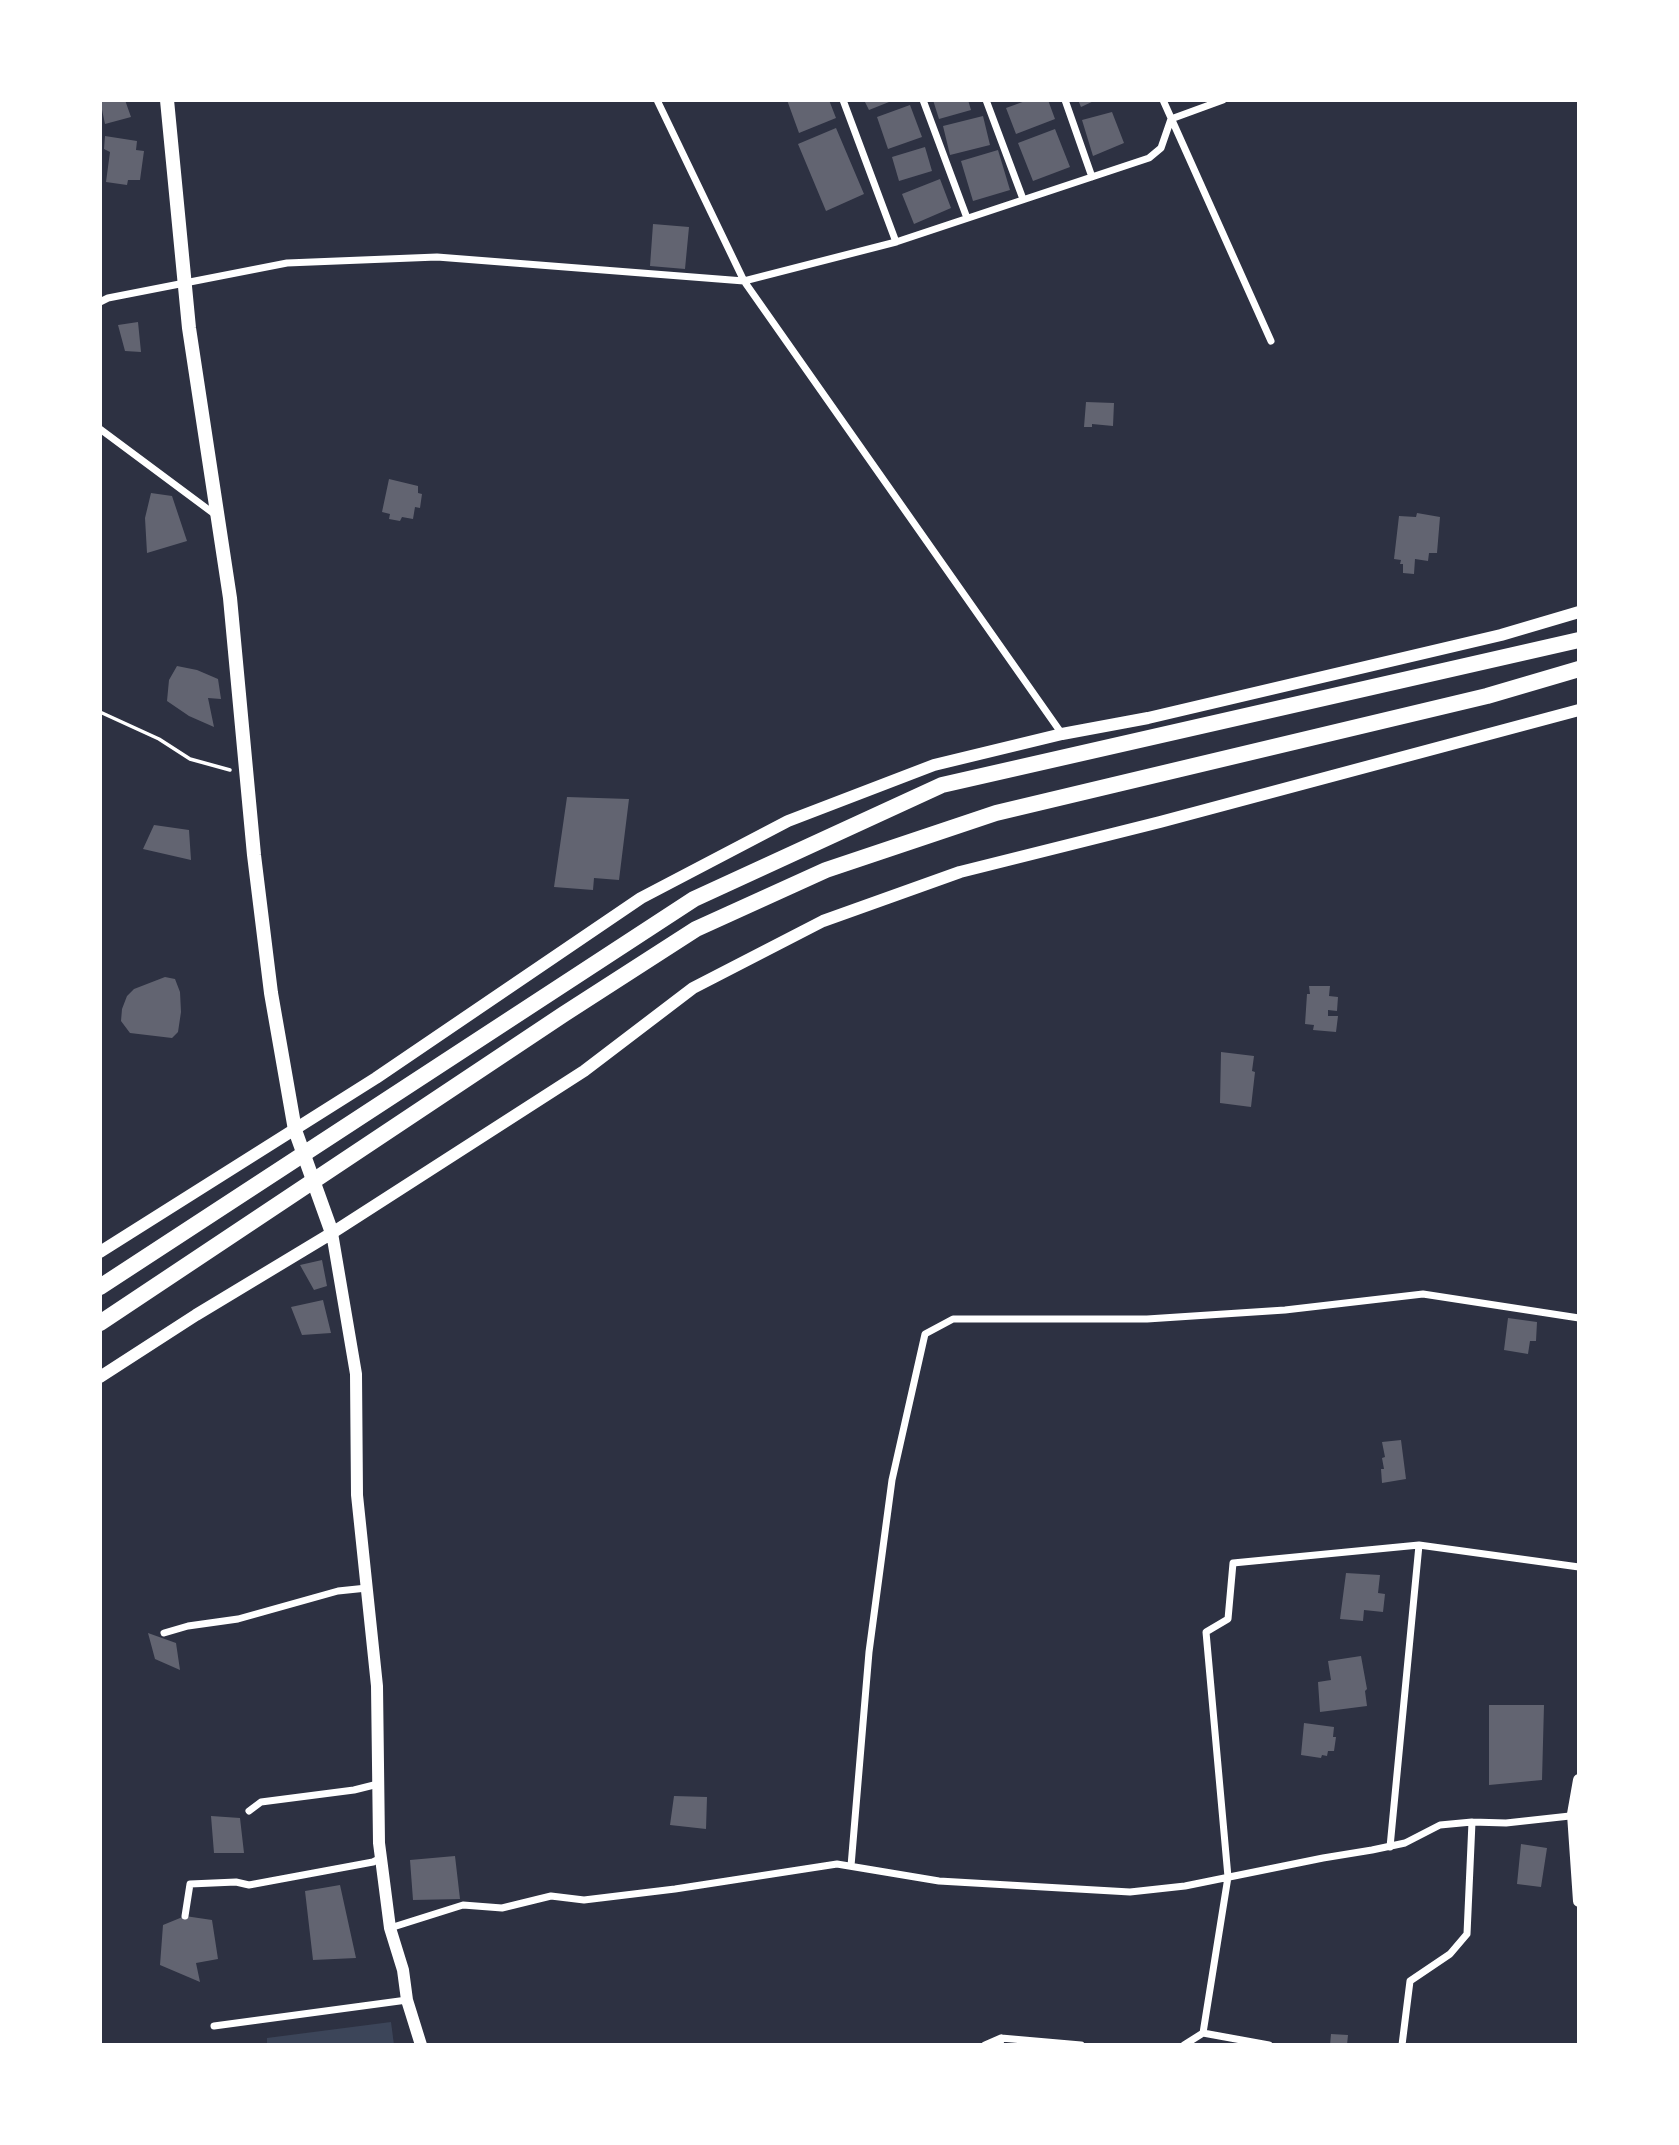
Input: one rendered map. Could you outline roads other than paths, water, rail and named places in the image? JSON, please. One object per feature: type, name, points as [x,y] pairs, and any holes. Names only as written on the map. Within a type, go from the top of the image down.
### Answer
[{"type":"highway","points":[[100,1287],[694,899],[942,785],[1579,640]]},
{"type":"highway","points":[[100,1323],[696,929],[826,870],[996,813],[1487,696],[1579,669]]},
{"type":"main road","points":[[167,100],[189,328],[230,598],[246,774],[271,993],[295,1130],[332,1233]]},
{"type":"street","points":[[657,100],[744,281],[1062,734]]},
{"type":"street","points":[[843,100],[896,242]]},
{"type":"street","points":[[923,100],[967,218]]},
{"type":"street","points":[[986,100],[1023,199]]},
{"type":"street","points":[[1065,100],[1092,177]]},
{"type":"street","points":[[1163,100],[1271,341]]},
{"type":"street","points":[[1171,119],[1223,100]]},
{"type":"street","points":[[100,302],[108,298],[287,263],[437,257],[744,281],[896,242],[1149,158],[1161,148],[1171,119]]},
{"type":"street","points":[[100,429],[219,518]]},
{"type":"street","points":[[100,1252],[376,1078],[641,898],[788,821],[934,765],[1502,635],[1579,612]]},
{"type":"street","points":[[100,1377],[332,1233],[584,1071],[693,988],[823,921],[960,872],[1160,822],[1579,710]]},
{"type":"street","points":[[332,1233],[356,1374],[357,1495],[377,1686],[381,1858],[390,1928],[421,2045]]},
{"type":"street","points":[[851,1866],[869,1652],[892,1480],[925,1334],[953,1320],[1147,1319],[1285,1310],[1423,1294],[1579,1318]]},
{"type":"street","points":[[1203,2033],[1228,1877],[1206,1632],[1228,1619],[1233,1563],[1419,1545],[1579,1567]]},
{"type":"street","points":[[1390,1847],[1419,1545]]},
{"type":"street","points":[[164,1633],[188,1626],[237,1619],[338,1591],[367,1588]]},
{"type":"street","points":[[1579,1780],[1576,1814],[1579,1901]]},
{"type":"street","points":[[249,1811],[261,1802],[354,1790],[378,1784]]},
{"type":"street","points":[[390,1928],[463,1905],[502,1908],[551,1896],[584,1900],[837,1864],[939,1881],[1130,1892],[1185,1886],[1390,1847],[1405,1843],[1440,1825],[1506,1823],[1576,1814]]},
{"type":"street","points":[[1402,2045],[1410,1982],[1450,1954],[1467,1934],[1472,1822]]},
{"type":"street","points":[[185,1916],[190,1884],[236,1882],[249,1885],[373,1862],[381,1858]]},
{"type":"street","points":[[214,2026],[407,2000]]},
{"type":"street","points":[[1184,2045],[1203,2033],[1269,2045]]},
{"type":"street","points":[[985,2045],[1001,2042],[1081,2045]]}]
